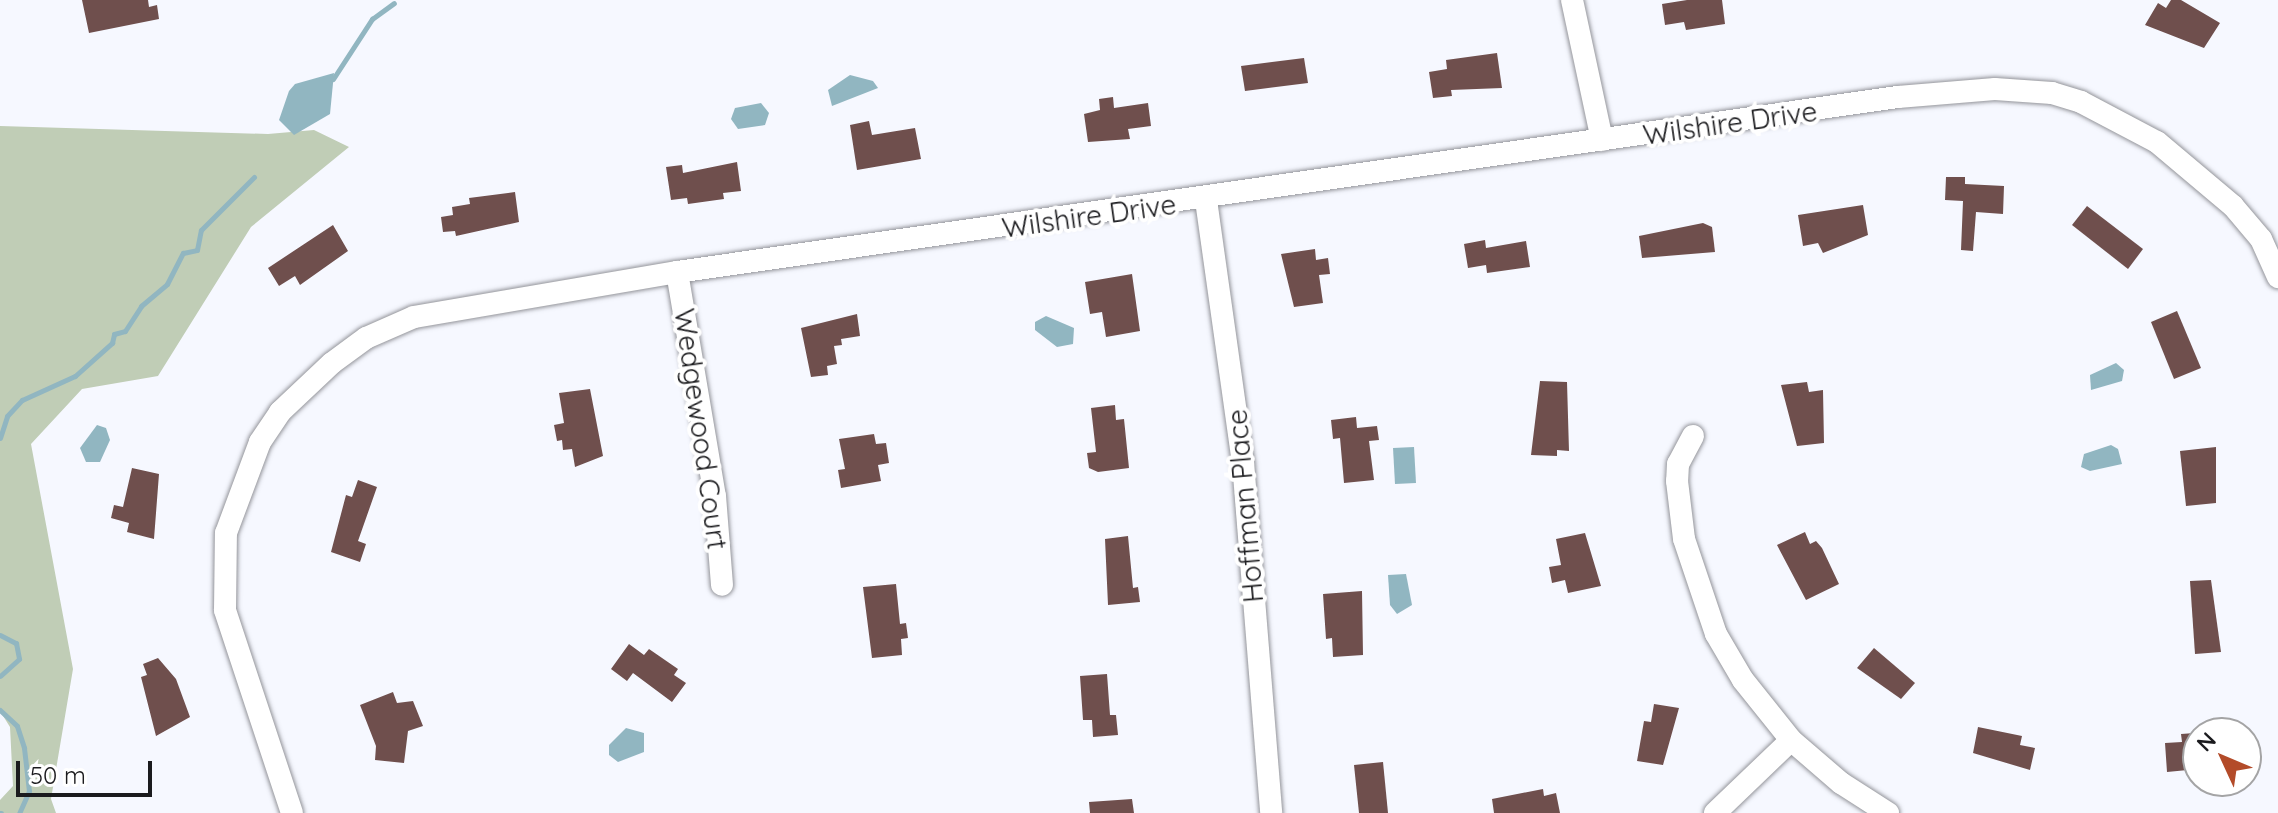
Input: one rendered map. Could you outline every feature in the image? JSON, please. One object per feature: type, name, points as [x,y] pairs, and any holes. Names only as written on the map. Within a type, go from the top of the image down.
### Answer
[{"type":"street","points":[[1572,0],[1602,140]]},
{"type":"street","name":"Wilshire Drive","points":[[292,813],[231,635],[222,560],[235,501],[280,412],[343,355],[414,317],[677,272],[1206,200],[1898,97],[1995,89],[2052,93],[2111,115],[2157,142],[2270,235],[2278,277]]},
{"type":"street","name":"Hoffman Place","points":[[1206,200],[1243,462],[1271,813]]},
{"type":"street","name":"Wedgewood Court","points":[[677,272],[715,496],[722,585]]},
{"type":"street","points":[[1693,436],[1678,464],[1684,539],[1716,634],[1743,680],[1791,740],[1841,783],[1888,813]]},
{"type":"street","points":[[1715,813],[1791,740]]},
{"type":"green space","points":[[0,126],[268,134],[314,130],[349,147],[251,227],[158,376],[82,389],[31,444],[73,669],[51,799],[56,813],[0,813],[0,800],[13,786],[10,727],[0,711]]},
{"type":"water","points":[[334,73],[330,114],[294,135],[279,120],[289,91],[295,84]]},
{"type":"water","points":[[850,75],[873,81],[878,88],[832,106],[828,90]]},
{"type":"water","points":[[761,103],[769,113],[765,125],[738,129],[731,119],[735,108]]},
{"type":"water","points":[[1046,316],[1074,328],[1073,344],[1057,347],[1035,330],[1035,322]]},
{"type":"water","points":[[2116,363],[2124,370],[2122,381],[2091,390],[2090,375]]},
{"type":"water","points":[[97,425],[106,428],[110,440],[100,462],[86,462],[80,448]]},
{"type":"water","points":[[2111,445],[2118,449],[2122,464],[2090,471],[2081,467],[2084,454]]},
{"type":"water","points":[[1414,447],[1416,483],[1395,484],[1393,448]]},
{"type":"water","points":[[1406,574],[1412,605],[1397,614],[1390,605],[1388,575]]},
{"type":"water","points":[[626,728],[644,733],[644,752],[618,762],[609,755],[609,745]]},
{"type":"building","points":[[82,0],[148,0],[149,7],[157,5],[159,19],[89,33]]},
{"type":"building","points":[[1722,0],[1725,24],[1686,30],[1684,22],[1665,25],[1662,4]]},
{"type":"building","points":[[2171,0],[2181,0],[2220,23],[2204,48],[2145,25],[2158,3],[2166,8]]},
{"type":"building","points":[[1497,53],[1502,88],[1451,90],[1452,96],[1433,98],[1429,72],[1447,69],[1446,60]]},
{"type":"building","points":[[1304,58],[1308,83],[1245,91],[1241,66]]},
{"type":"building","points":[[1113,97],[1114,108],[1148,103],[1151,126],[1128,129],[1130,139],[1088,142],[1084,114],[1100,110],[1099,99]]},
{"type":"building","points":[[869,121],[872,135],[915,128],[921,159],[857,170],[850,125]]},
{"type":"building","points":[[737,162],[741,191],[723,193],[724,199],[688,204],[687,198],[671,200],[666,167],[682,165],[683,173]]},
{"type":"building","points":[[1946,177],[1965,177],[1965,184],[2004,186],[2003,214],[1976,212],[1973,251],[1961,250],[1963,201],[1945,200]]},
{"type":"building","points":[[515,192],[519,222],[456,236],[455,231],[443,232],[441,217],[453,215],[452,207],[470,204],[469,198]]},
{"type":"building","points":[[1863,205],[1868,235],[1823,253],[1818,243],[1803,246],[1798,215]]},
{"type":"building","points":[[2087,206],[2143,249],[2128,269],[2072,225]]},
{"type":"building","points":[[1703,223],[1712,227],[1715,252],[1642,258],[1639,236]]},
{"type":"building","points":[[333,225],[348,251],[300,285],[295,276],[279,286],[268,268]]},
{"type":"building","points":[[1485,240],[1486,248],[1526,241],[1530,267],[1487,273],[1486,265],[1468,268],[1464,244]]},
{"type":"building","points":[[1315,249],[1316,260],[1328,258],[1330,274],[1319,275],[1323,303],[1294,307],[1281,254]]},
{"type":"building","points":[[1132,274],[1140,331],[1106,337],[1102,312],[1090,314],[1085,282]]},
{"type":"building","points":[[2177,311],[2201,368],[2174,379],[2151,322]]},
{"type":"building","points":[[857,314],[860,336],[841,339],[842,345],[834,346],[837,364],[827,366],[828,375],[811,377],[801,328]]},
{"type":"building","points":[[1540,381],[1567,382],[1569,451],[1557,450],[1557,456],[1531,455]]},
{"type":"building","points":[[1807,382],[1809,392],[1823,390],[1824,443],[1797,446],[1781,385]]},
{"type":"building","points":[[590,389],[603,456],[575,467],[572,449],[563,450],[562,440],[557,441],[554,425],[564,423],[559,393]]},
{"type":"building","points":[[1115,405],[1116,420],[1124,419],[1129,468],[1098,472],[1089,468],[1087,453],[1096,452],[1091,408]]},
{"type":"building","points":[[1356,417],[1357,428],[1377,426],[1379,440],[1369,441],[1374,480],[1344,483],[1340,438],[1333,439],[1331,420]]},
{"type":"building","points":[[874,434],[876,444],[886,443],[889,463],[878,465],[881,481],[841,488],[838,470],[845,469],[839,439]]},
{"type":"building","points":[[2216,447],[2216,503],[2186,506],[2180,451]]},
{"type":"building","points":[[132,468],[159,474],[154,539],[127,532],[129,523],[111,518],[114,505],[123,507]]},
{"type":"building","points":[[358,480],[377,487],[358,541],[366,544],[360,562],[331,552],[346,495],[352,497]]},
{"type":"building","points":[[1805,532],[1810,544],[1816,541],[1822,548],[1839,584],[1806,600],[1777,545]]},
{"type":"building","points":[[1585,533],[1601,586],[1568,593],[1565,580],[1552,583],[1549,567],[1561,565],[1556,539]]},
{"type":"building","points":[[1128,536],[1133,588],[1138,587],[1140,602],[1108,605],[1105,539]]},
{"type":"building","points":[[2211,580],[2221,652],[2195,654],[2190,581]]},
{"type":"building","points":[[896,584],[900,624],[906,623],[908,638],[901,639],[902,655],[872,658],[863,587]]},
{"type":"building","points":[[1362,591],[1363,655],[1333,657],[1332,638],[1326,639],[1323,594]]},
{"type":"building","points":[[629,644],[644,655],[649,649],[678,669],[674,675],[686,683],[672,702],[633,673],[627,681],[611,669]]},
{"type":"building","points":[[1874,648],[1915,683],[1901,699],[1857,668]]},
{"type":"building","points":[[158,658],[176,679],[190,717],[156,736],[141,677],[147,675],[143,664]]},
{"type":"building","points":[[1107,674],[1110,715],[1116,715],[1118,735],[1093,737],[1092,720],[1083,720],[1080,676]]},
{"type":"building","points":[[393,692],[397,703],[413,701],[423,726],[408,731],[404,763],[375,760],[376,746],[360,705]]},
{"type":"building","points":[[1654,704],[1679,708],[1663,765],[1637,761],[1644,721],[1651,722]]},
{"type":"building","points":[[1978,727],[2022,736],[2020,745],[2035,748],[2030,770],[1973,753]]},
{"type":"building","points":[[2182,742],[2182,771],[2167,772],[2165,743]]},
{"type":"building","points":[[1383,762],[1388,813],[1359,813],[1354,765]]},
{"type":"building","points":[[1543,789],[1544,796],[1556,793],[1560,813],[1494,813],[1492,799]]},
{"type":"building","points":[[1132,799],[1134,813],[1090,813],[1089,802]]},
{"type":"waterway","points":[[333,79],[372,19],[394,3]]},
{"type":"waterway","points":[[0,438],[7,416],[22,400],[75,376],[112,343],[114,334],[125,331],[141,306],[167,284],[183,253],[197,250],[201,230],[254,177]]},
{"type":"waterway","points":[[0,635],[16,643],[19,659],[0,676]]},
{"type":"waterway","points":[[0,710],[17,726],[24,748],[29,791],[19,813]]}]
